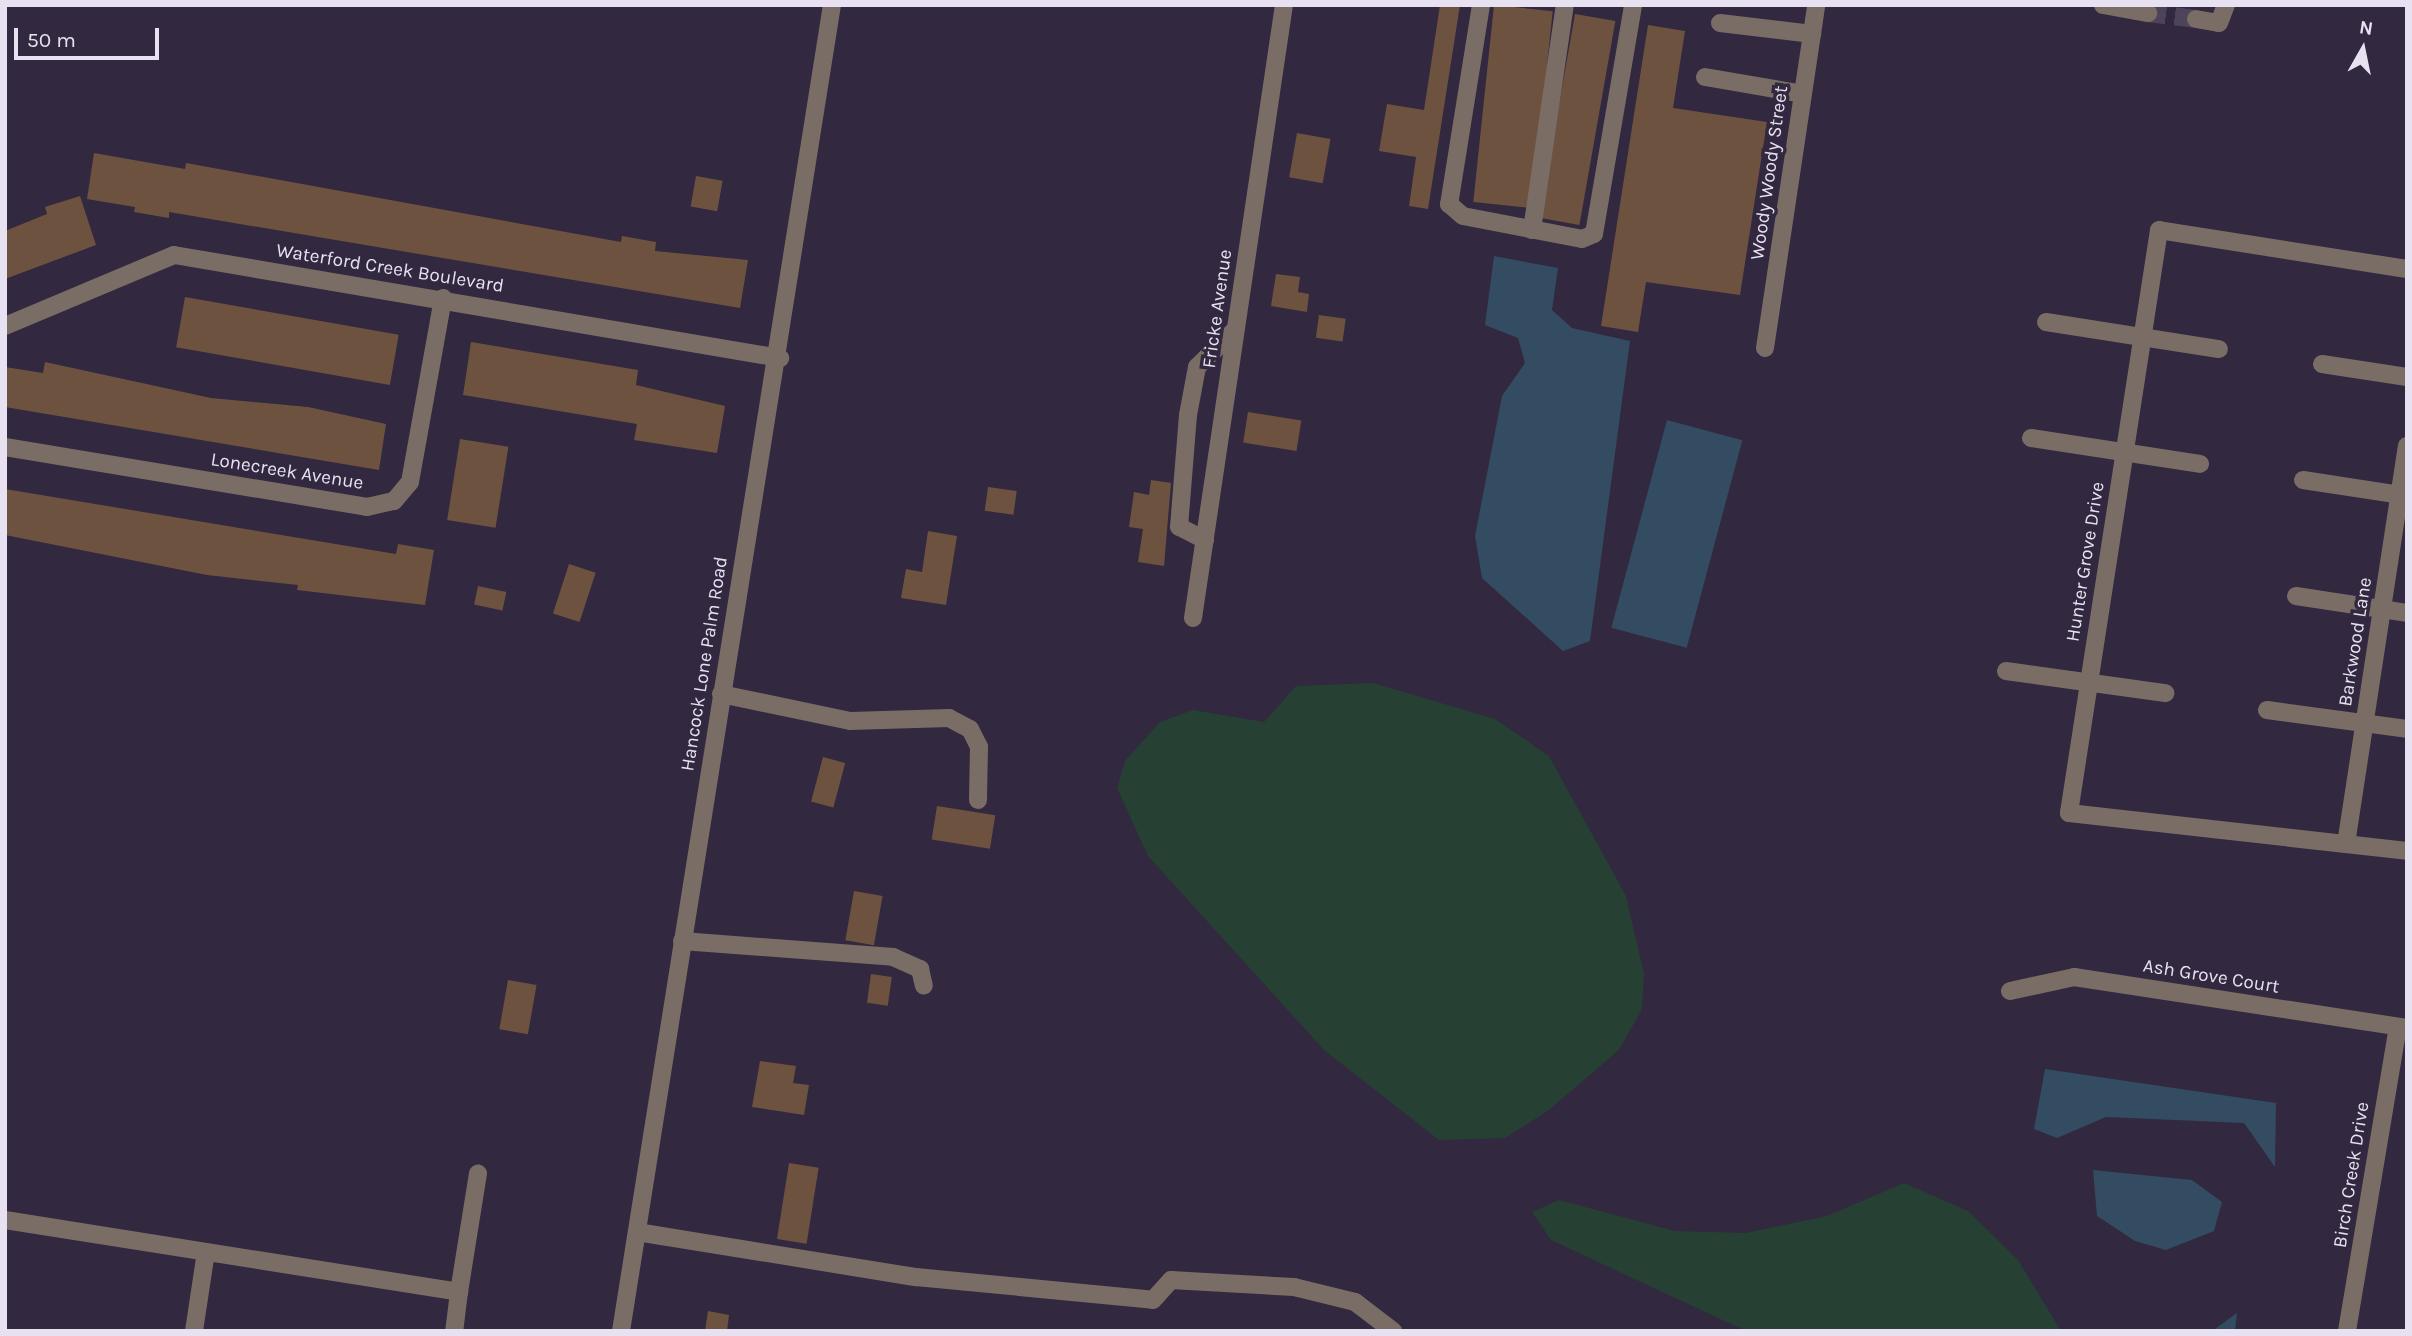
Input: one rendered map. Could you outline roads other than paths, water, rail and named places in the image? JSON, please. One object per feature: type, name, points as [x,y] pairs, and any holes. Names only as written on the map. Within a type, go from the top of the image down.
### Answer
[{"type":"street","name":"Hancock Lone Palm Road","points":[[621,1331],[721,694],[780,358],[832,5]]},
{"type":"street","name":"Fricke Avenue","points":[[1193,618],[1284,5]]},
{"type":"street","points":[[1481,5],[1449,204],[1464,216],[1582,239],[1594,233],[1633,5]]},
{"type":"street","points":[[1532,230],[1565,5]]},
{"type":"street","name":"Woody Woody Street","points":[[1765,348],[1816,5]]},
{"type":"street","points":[[2103,5],[2148,13]]},
{"type":"street","points":[[2196,19],[2219,23],[2226,5]]},
{"type":"street","points":[[1720,23],[1812,34]]},
{"type":"street","points":[[1706,78],[1803,94]]},
{"type":"street","name":"Hunter Grove Drive","points":[[2407,269],[2158,230],[2069,813],[2407,850]]},
{"type":"street","name":"Waterford Creek Boulevard","points":[[5,326],[174,255],[443,298],[780,358]]},
{"type":"street","name":"Lonecreek Avenue","points":[[5,447],[367,507],[394,501],[410,482],[443,298]]},
{"type":"street","points":[[2046,322],[2218,349]]},
{"type":"street","points":[[1205,540],[1179,527],[1188,415],[1198,366],[1236,329]]},
{"type":"street","points":[[2322,364],[2407,377]]},
{"type":"street","points":[[2031,438],[2200,464]]},
{"type":"street","name":"Barkwood Lane","points":[[2346,844],[2382,609],[2403,495],[2407,446]]},
{"type":"street","points":[[2303,480],[2403,495]]},
{"type":"street","points":[[2297,597],[2407,613]]},
{"type":"street","points":[[2006,671],[2090,679],[2165,693]]},
{"type":"street","points":[[721,694],[850,721],[949,718],[970,729],[979,747],[978,800]]},
{"type":"street","points":[[2267,710],[2407,729]]},
{"type":"street","points":[[682,941],[894,957],[920,969],[924,986]]},
{"type":"street","name":"Ash Grove Court","points":[[2010,991],[2074,976],[2402,1028]]},
{"type":"street","name":"Birch Creek Drive","points":[[2347,1331],[2402,1028]]},
{"type":"street","points":[[454,1331],[478,1174]]},
{"type":"street","points":[[5,1220],[459,1292]]},
{"type":"street","points":[[637,1232],[929,1279],[1153,1300],[1171,1280],[1294,1287],[1355,1302],[1392,1331]]},
{"type":"street","points":[[194,1331],[206,1252]]},
{"type":"water","points":[[1494,256],[1558,268],[1552,310],[1572,328],[1630,341],[1590,641],[1563,651],[1482,578],[1475,536],[1502,396],[1525,363],[1518,338],[1485,325]]},
{"type":"water","points":[[1667,420],[1742,440],[1687,648],[1611,628]]},
{"type":"water","points":[[2045,1069],[2276,1103],[2275,1167],[2244,1123],[2106,1117],[2057,1138],[2034,1129]]},
{"type":"water","points":[[2093,1170],[2192,1180],[2222,1202],[2214,1231],[2166,1250],[2135,1241],[2097,1216]]},
{"type":"water","points":[[2237,1313],[2235,1331],[2212,1331]]},
{"type":"tunnel","points":[[2148,13],[2196,19]]}]
